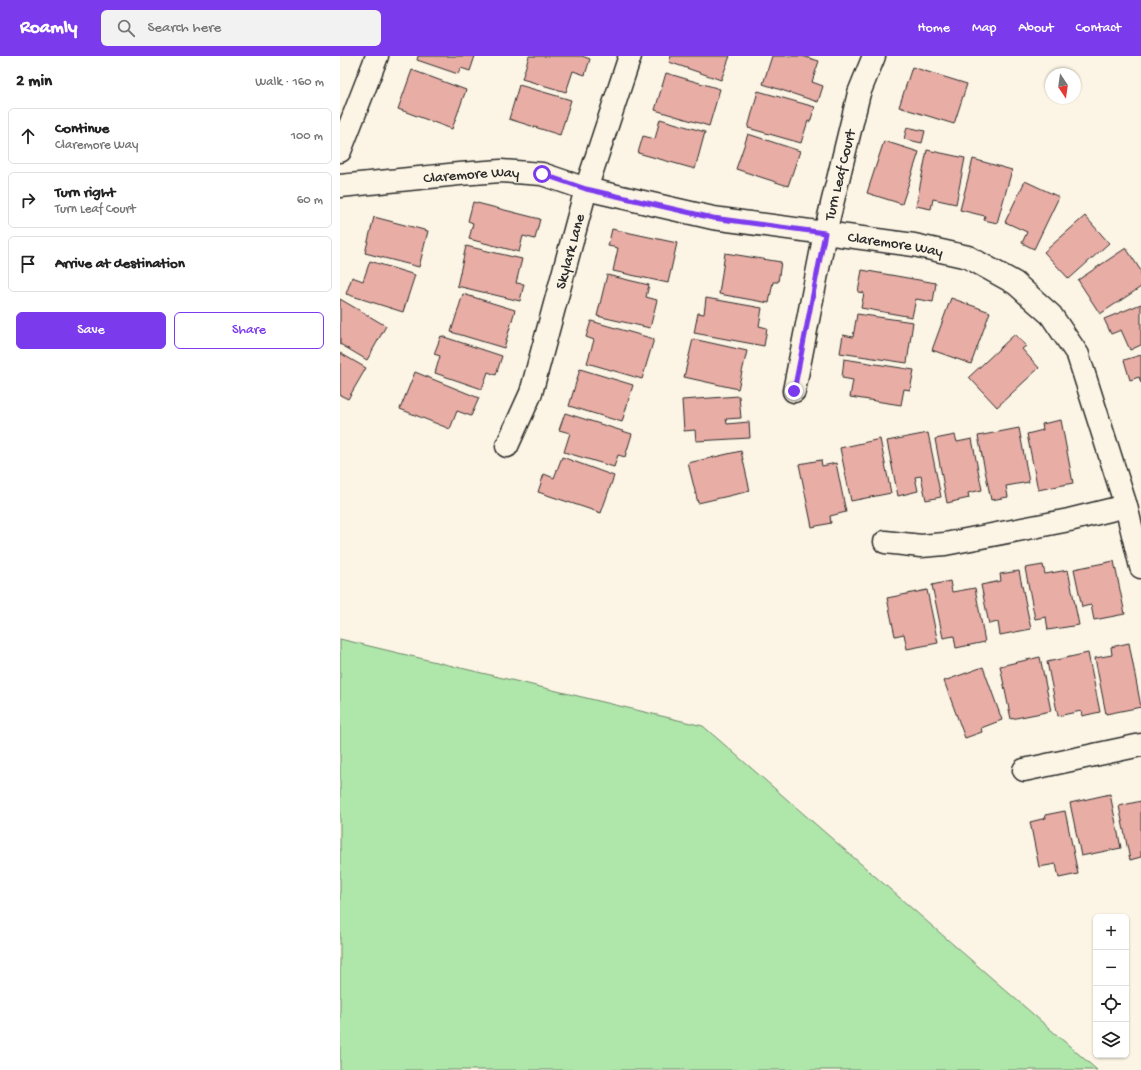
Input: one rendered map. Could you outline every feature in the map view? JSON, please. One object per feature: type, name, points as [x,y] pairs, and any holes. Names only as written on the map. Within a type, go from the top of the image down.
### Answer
[{"type":"street","points":[[340,151],[377,56]]},
{"type":"street","name":"Skylark Lane","points":[[507,446],[531,393],[586,189],[630,56]]},
{"type":"street","name":"Turn Leaf Court","points":[[794,391],[825,233],[859,93],[874,56]]},
{"type":"street","name":"Claremore Way","points":[[340,186],[459,174],[501,172],[542,174],[586,189],[713,218],[914,245],[968,257],[1015,283],[1051,315],[1078,355],[1126,506],[1141,567]]},
{"type":"street","points":[[885,542],[921,546],[945,544],[1069,520],[1126,506]]},
{"type":"street","points":[[1024,770],[1141,745]]},
{"type":"green space","points":[[340,639],[703,726],[1097,1070],[340,1070]]},
{"type":"building","points":[[418,56],[475,56],[470,71],[461,68],[458,74],[417,60]]},
{"type":"building","points":[[529,56],[582,56],[590,59],[585,75],[573,71],[566,92],[522,79]]},
{"type":"building","points":[[671,56],[730,56],[721,80],[669,62]]},
{"type":"building","points":[[772,56],[802,56],[819,61],[812,82],[823,86],[818,102],[763,84]]},
{"type":"building","points":[[912,67],[967,84],[954,124],[899,107]]},
{"type":"building","points":[[412,70],[466,90],[452,129],[398,109]]},
{"type":"building","points":[[666,73],[720,89],[709,126],[655,110]]},
{"type":"building","points":[[519,85],[571,100],[560,135],[509,119]]},
{"type":"building","points":[[758,91],[815,107],[810,122],[808,121],[801,143],[748,128]]},
{"type":"building","points":[[660,119],[705,132],[695,169],[638,153],[643,136],[655,139]]},
{"type":"building","points":[[907,127],[925,131],[922,143],[904,139]]},
{"type":"building","points":[[748,134],[800,151],[788,186],[736,169]]},
{"type":"building","points":[[884,141],[919,152],[902,204],[867,193]]},
{"type":"building","points":[[927,150],[965,158],[956,204],[933,199],[931,209],[916,206]]},
{"type":"building","points":[[973,159],[1012,170],[997,223],[984,220],[985,216],[960,210]]},
{"type":"building","points":[[1025,181],[1059,197],[1034,249],[1022,243],[1027,232],[1005,222]]},
{"type":"building","points":[[473,202],[540,219],[535,239],[523,236],[519,252],[469,239],[473,223],[468,221]]},
{"type":"building","points":[[1085,216],[1109,243],[1069,279],[1044,252]]},
{"type":"building","points":[[374,217],[428,231],[419,267],[365,253]]},
{"type":"building","points":[[612,229],[677,243],[668,283],[613,271],[618,248],[608,246]]},
{"type":"building","points":[[466,246],[522,259],[516,283],[524,284],[520,301],[457,286]]},
{"type":"building","points":[[1126,248],[1141,271],[1141,287],[1100,314],[1078,280]]},
{"type":"building","points":[[725,253],[781,262],[778,282],[773,282],[769,303],[719,294]]},
{"type":"building","points":[[370,261],[415,275],[403,312],[346,294],[352,277],[363,281]]},
{"type":"building","points":[[862,270],[936,283],[933,302],[916,299],[912,317],[861,308],[864,293],[858,292]]},
{"type":"building","points":[[607,275],[649,285],[646,297],[657,300],[650,328],[597,316]]},
{"type":"building","points":[[463,294],[515,310],[504,348],[451,332]]},
{"type":"building","points":[[706,298],[762,308],[759,326],[767,328],[764,346],[694,333],[698,313],[704,314]]},
{"type":"building","points":[[951,298],[990,312],[971,364],[932,350]]},
{"type":"building","points":[[340,299],[386,326],[367,360],[340,344]]},
{"type":"building","points":[[1141,304],[1141,345],[1130,350],[1121,330],[1111,334],[1104,319]]},
{"type":"building","points":[[857,314],[913,322],[907,363],[840,353],[843,335],[853,337]]},
{"type":"building","points":[[591,321],[654,339],[642,379],[587,363],[594,340],[586,337]]},
{"type":"building","points":[[1015,334],[1026,346],[1022,349],[1039,368],[997,407],[969,377]]},
{"type":"building","points":[[441,336],[502,356],[496,375],[488,372],[482,389],[435,373],[440,356],[434,354]]},
{"type":"building","points":[[693,339],[747,351],[738,389],[684,377]]},
{"type":"building","points":[[340,353],[366,368],[348,399],[340,395]]},
{"type":"building","points":[[1141,355],[1141,383],[1139,377],[1130,380],[1124,360]]},
{"type":"building","points":[[844,359],[914,370],[910,390],[904,389],[901,405],[850,397],[853,380],[842,378]]},
{"type":"building","points":[[580,369],[633,385],[622,422],[569,406]]},
{"type":"building","points":[[415,372],[479,398],[471,416],[457,411],[450,429],[400,409]]},
{"type":"building","points":[[739,396],[741,418],[726,419],[727,424],[749,422],[750,438],[696,441],[695,430],[684,431],[682,400]]},
{"type":"building","points":[[565,413],[632,434],[625,457],[618,455],[614,467],[564,452],[570,433],[559,430]]},
{"type":"building","points":[[1061,420],[1073,483],[1038,490],[1027,434],[1043,430],[1042,424]]},
{"type":"building","points":[[1019,428],[1029,482],[1006,486],[1008,497],[991,500],[978,436]]},
{"type":"building","points":[[928,433],[941,497],[926,500],[921,476],[915,477],[918,491],[898,496],[887,441]]},
{"type":"building","points":[[955,435],[957,442],[972,439],[982,490],[968,493],[969,498],[947,503],[935,439]]},
{"type":"building","points":[[880,439],[891,493],[851,501],[840,448]]},
{"type":"building","points":[[741,451],[750,491],[698,503],[688,463]]},
{"type":"building","points":[[562,457],[614,476],[601,513],[538,492],[544,474],[554,478]]},
{"type":"building","points":[[821,460],[822,466],[836,463],[846,512],[830,516],[831,523],[812,527],[799,464]]},
{"type":"building","points":[[1114,561],[1125,614],[1094,620],[1091,605],[1082,607],[1074,569]]},
{"type":"building","points":[[1043,565],[1045,574],[1068,570],[1079,625],[1048,630],[1046,617],[1035,619],[1025,568]]},
{"type":"building","points":[[1019,571],[1031,629],[1000,635],[998,622],[989,624],[981,585],[1001,581],[1000,574]]},
{"type":"building","points":[[950,581],[952,592],[975,588],[985,642],[956,648],[954,636],[943,638],[932,585]]},
{"type":"building","points":[[927,590],[938,643],[907,649],[904,634],[895,636],[887,598]]},
{"type":"building","points":[[1129,643],[1141,707],[1106,714],[1095,658],[1112,655],[1111,647]]},
{"type":"building","points":[[1088,653],[1100,712],[1082,716],[1081,711],[1058,716],[1047,662]]},
{"type":"building","points":[[1040,657],[1051,711],[1011,719],[1000,666]]},
{"type":"building","points":[[983,667],[1002,720],[981,728],[982,732],[965,738],[944,681]]},
{"type":"building","points":[[1110,794],[1121,848],[1081,856],[1070,803]]},
{"type":"building","points":[[1141,801],[1141,857],[1130,860],[1119,806]]},
{"type":"building","points":[[1065,811],[1078,874],[1059,878],[1056,864],[1039,867],[1030,822],[1046,818],[1045,815]]},
{"type":"route","points":[[542,174],[586,189],[713,218],[825,233],[794,391]]}]
